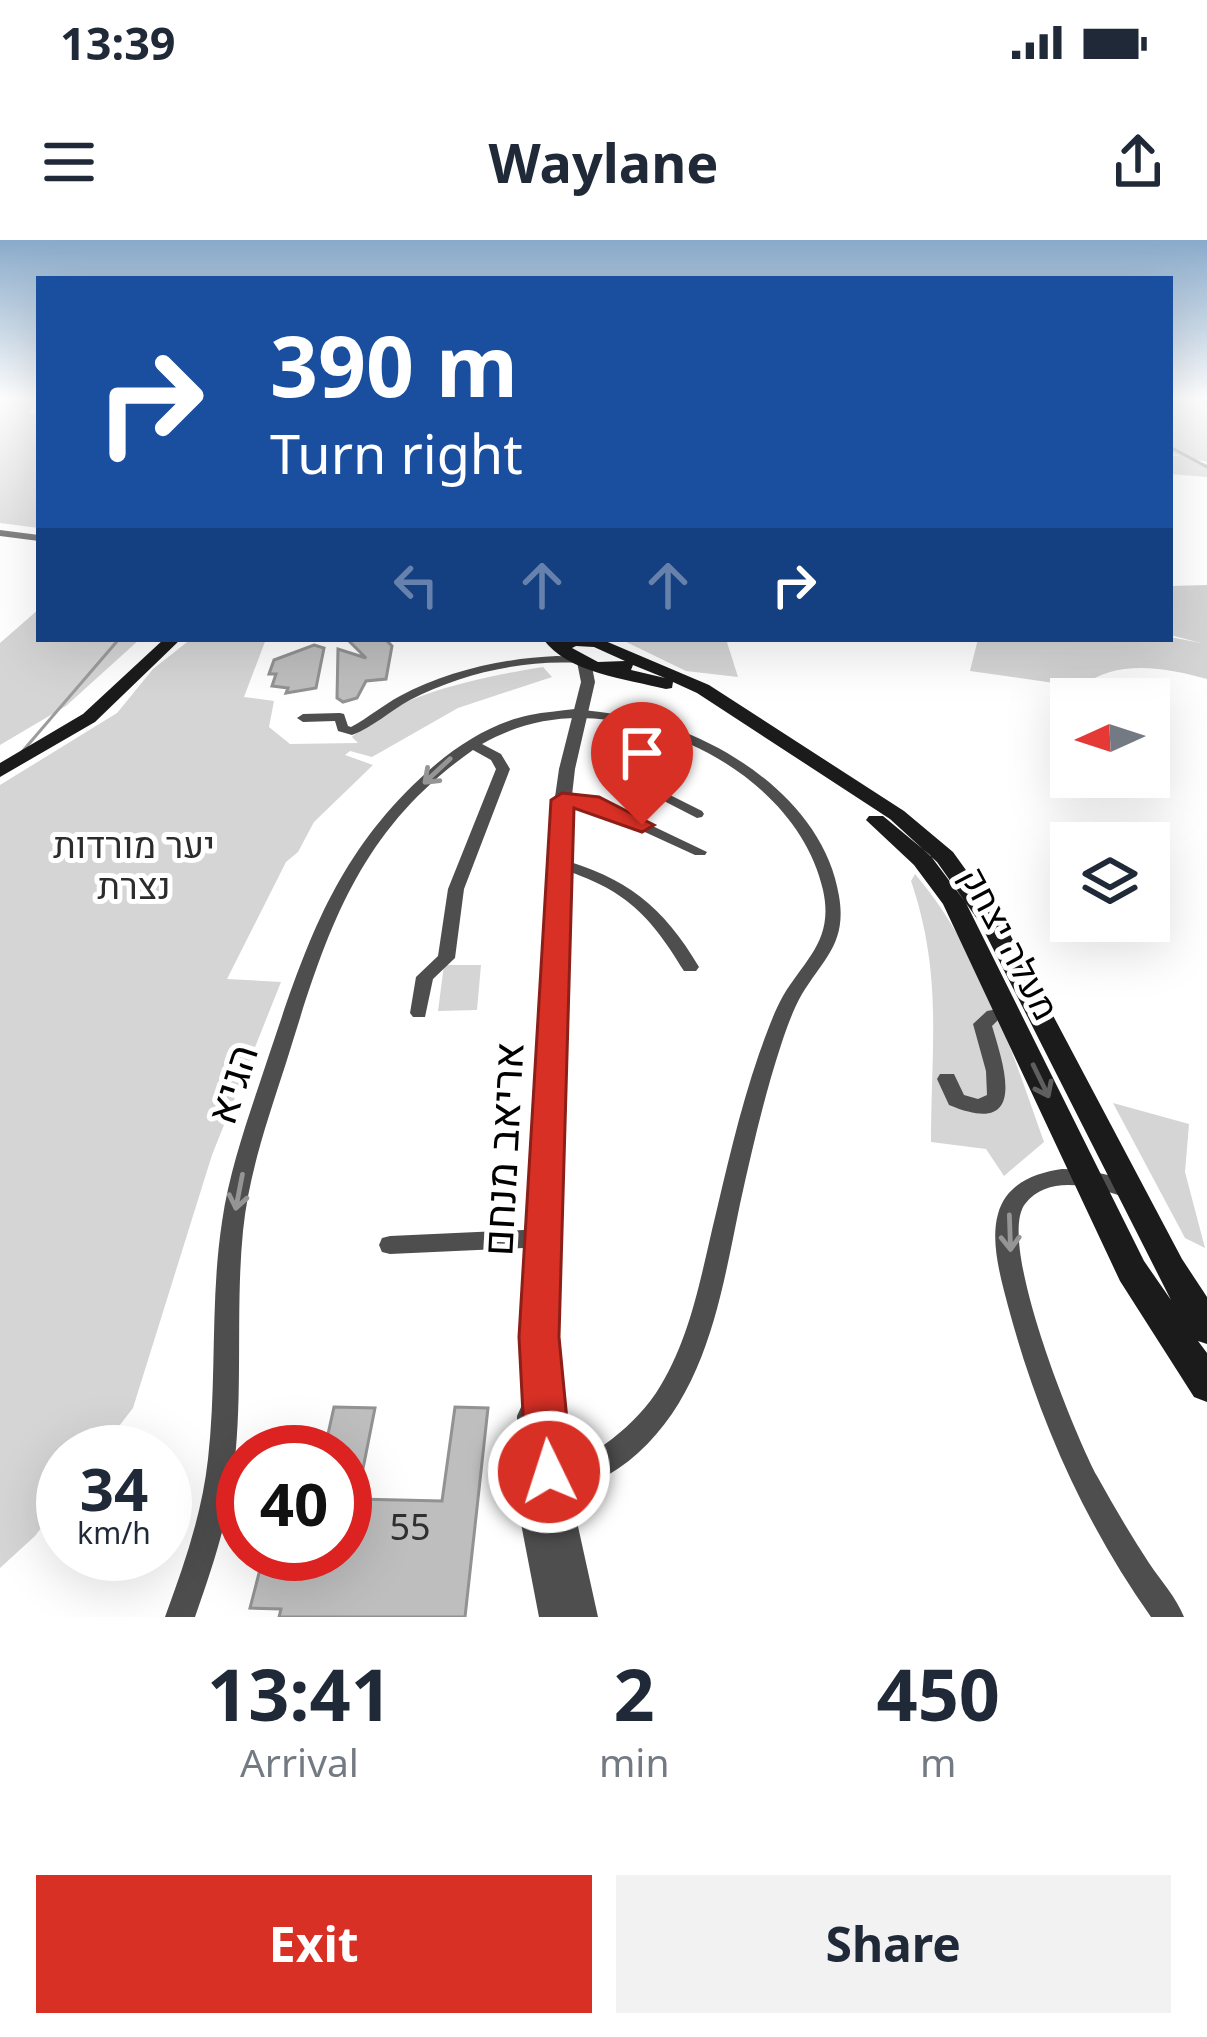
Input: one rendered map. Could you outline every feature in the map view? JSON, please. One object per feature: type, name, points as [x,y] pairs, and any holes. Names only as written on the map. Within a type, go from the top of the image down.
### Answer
[{"type":"main road","points":[[0,759],[80,709],[152,642]]},
{"type":"main road","points":[[0,771],[88,718],[170,642]]},
{"type":"main road","name":"מעלה יצחק","points":[[584,667],[642,676],[718,712],[909,847],[954,903],[1132,1271],[1207,1385]]},
{"type":"main road","name":"מעלה יצחק","points":[[584,667],[735,707],[897,815],[945,857],[986,912],[1207,1328]]},
{"type":"street","points":[[0,529],[36,534]]},
{"type":"street","points":[[303,718],[340,717],[342,728],[352,731],[392,705],[442,683],[541,661],[584,667],[649,725],[733,764],[788,805],[823,859],[832,895],[832,926],[817,968],[785,1010],[756,1092],[705,1316],[681,1374],[666,1401],[625,1449],[605,1465],[551,1488]]},
{"type":"street","name":"הגיא","points":[[180,1617],[214,1512],[222,1455],[237,1196],[314,944],[338,887],[371,839],[437,770],[472,744],[533,718],[584,667]]},
{"type":"street","name":"אריאב מנחם","points":[[579,1617],[551,1488],[539,1337],[558,945],[557,863],[562,800],[584,667]]},
{"type":"street","points":[[649,725],[628,745],[633,778],[646,792],[697,814]]},
{"type":"street","points":[[419,1012],[425,977],[446,958],[456,889],[503,769],[496,757],[472,744]]},
{"type":"street","points":[[562,800],[591,802],[700,852]]},
{"type":"street","points":[[557,863],[598,874],[641,900],[670,930],[690,968]]},
{"type":"street","points":[[947,1079],[956,1100],[981,1107],[992,1103],[997,1097],[996,1071],[982,1024],[1009,1013]]},
{"type":"street","points":[[1130,1190],[1087,1177],[1050,1178],[1022,1190],[1009,1215],[1009,1244],[1040,1378],[1073,1457],[1116,1536],[1169,1617]]},
{"type":"street","points":[[390,1245],[544,1238]]},
{"type":"street","points":[[539,1337],[532,1476],[558,1617]]},
{"type":"green space","points":[[0,464],[36,464],[36,528],[0,523]]},
{"type":"green space","points":[[1173,464],[1207,464],[1207,477],[1173,474]]},
{"type":"green space","points":[[1207,585],[1207,679],[1142,668],[1095,678],[1050,678],[1050,682],[970,671],[977,642],[1173,642],[1173,638],[1201,643],[1173,636],[1173,586]]},
{"type":"green space","name":"יער מורדות נצרת","points":[[36,612],[36,642],[137,642],[66,706],[0,745],[0,643]]},
{"type":"green space","name":"יער מורדות נצרת","points":[[187,642],[265,642],[244,697],[274,701],[269,727],[290,744],[358,743],[352,737],[369,722],[415,698],[543,667],[552,677],[458,708],[372,757],[350,751],[345,755],[373,765],[314,822],[298,852],[286,862],[227,979],[281,982],[212,1155],[133,1408],[120,1425],[36,1425],[36,1535],[0,1568],[0,785],[117,713],[153,669]]},
{"type":"green space","points":[[626,642],[727,642],[738,677],[686,671]]},
{"type":"green space","points":[[915,874],[976,968],[1044,1142],[1004,1176],[986,1149],[931,1142],[931,980],[911,881]]},
{"type":"green space","points":[[444,965],[481,965],[477,1010],[438,1011]]},
{"type":"green space","points":[[1113,1103],[1189,1124],[1185,1172],[1205,1248],[1185,1238]]},
{"type":"building","points":[[350,642],[388,642],[392,646],[386,679],[366,681],[357,698],[343,702],[337,698],[338,649],[366,658]]},
{"type":"building","points":[[314,645],[324,648],[316,688],[286,693],[288,688],[272,686],[276,674],[269,674],[274,660]]},
{"type":"building","points":[[334,1407],[375,1408],[372,1425],[330,1425]]},
{"type":"building","points":[[455,1407],[488,1408],[465,1617],[279,1617],[281,1609],[250,1608],[257,1581],[372,1581],[372,1499],[442,1501]]},
{"type":"waterway","points":[[1202,464],[1207,467]]},
{"type":"waterway","points":[[21,753],[116,642]]},
{"type":"route","points":[[549,1472],[539,1337],[562,800],[591,802],[642,825]]}]
